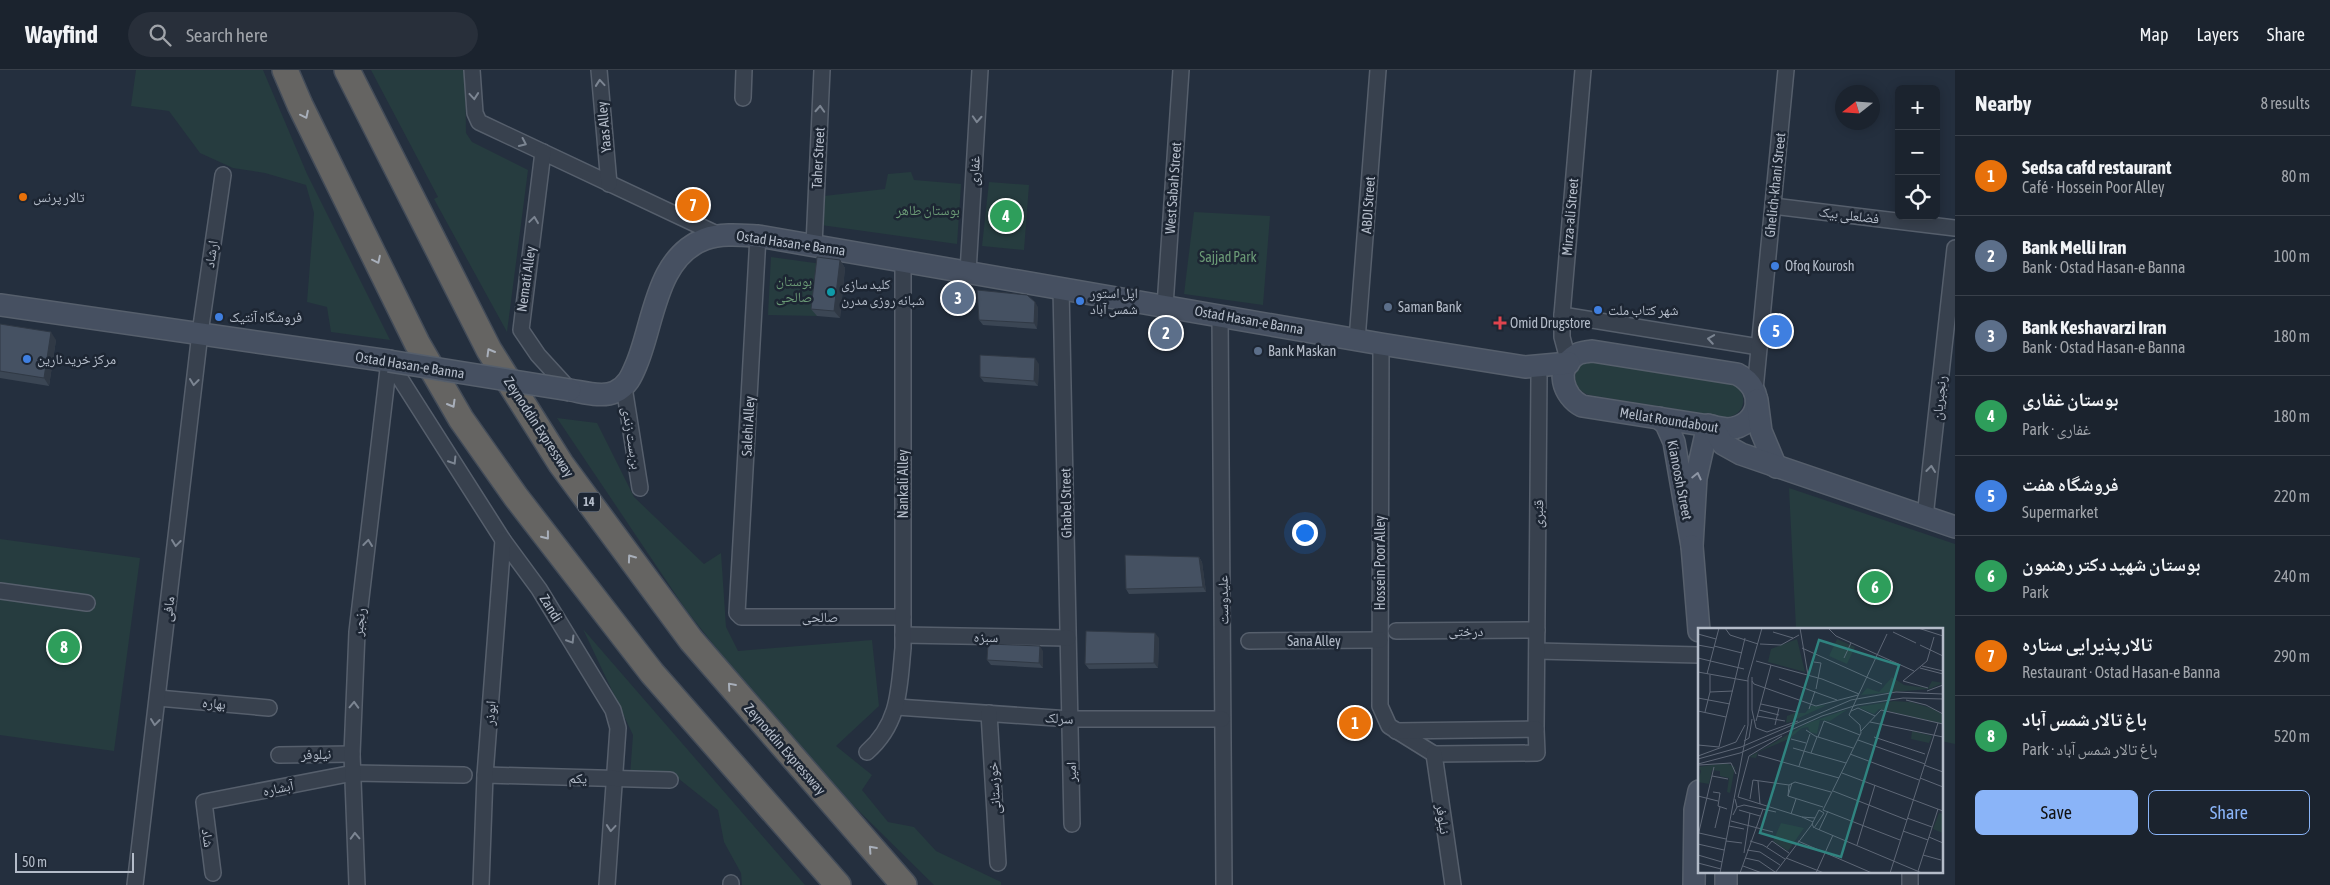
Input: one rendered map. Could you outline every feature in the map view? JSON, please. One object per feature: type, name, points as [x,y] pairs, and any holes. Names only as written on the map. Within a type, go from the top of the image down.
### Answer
[{"type":"highway","points":[[285,70],[300,105],[417,343],[461,419],[516,497],[652,673],[838,885]]},
{"type":"highway","name":"Zeynoddin Expressway","points":[[348,72],[489,350],[562,464],[691,640],[904,885]]},
{"type":"main road","name":"Ostad Hasan-e Banna","points":[[0,305],[389,361],[603,395],[624,387],[630,380],[642,353],[656,299],[667,275],[678,260],[694,244],[704,239],[721,236],[758,236],[1220,315],[1532,372],[1573,400]]},
{"type":"main road","points":[[1573,400],[1565,390],[1564,374],[1569,363],[1577,354],[1592,351],[1737,374],[1745,377],[1756,394],[1761,432],[1776,467]]},
{"type":"main road","name":"Ostad Hasan-e Banna","points":[[1532,372],[1569,363]]},
{"type":"main road","name":"Mellat Roundabout","points":[[1573,400],[1582,406],[1728,429],[1743,425],[1754,414],[1756,394]]},
{"type":"main road","name":"Kianoosh Street","points":[[1659,418],[1666,424],[1674,442],[1692,546],[1699,628]]},
{"type":"main road","points":[[1710,426],[1723,444],[1742,454],[1955,527]]},
{"type":"main road","name":"Kianoosh Street","points":[[1692,546],[1696,478],[1710,426]]},
{"type":"main road","points":[[1694,885],[1694,810],[1698,795]]},
{"type":"main road","points":[[1726,872],[1726,885]]},
{"type":"street","points":[[472,70],[475,113],[479,122],[721,236]]},
{"type":"street","name":"Yaas Alley","points":[[599,70],[609,184]]},
{"type":"street","points":[[744,70],[744,98]]},
{"type":"street","name":"Taher Street","points":[[814,245],[822,70]]},
{"type":"street","name":"غفاری","points":[[968,272],[980,70]]},
{"type":"street","name":"West Sabah Street","points":[[1166,306],[1181,70]]},
{"type":"street","name":"ABDI Street","points":[[1357,340],[1378,70]]},
{"type":"street","name":"Mirza-ali Street","points":[[1569,363],[1562,337],[1562,315],[1583,70]]},
{"type":"street","name":"Ghelich-khani Street","points":[[1756,394],[1786,70]]},
{"type":"street","name":"Nemati Alley","points":[[544,152],[521,330],[538,356],[570,390]]},
{"type":"street","name":"ارشاد","points":[[200,333],[223,175]]},
{"type":"street","name":"فضلعلی بیک","points":[[1773,206],[1955,228]]},
{"type":"street","name":"Salehi Alley","points":[[758,236],[737,614],[740,617],[903,617]]},
{"type":"street","name":"رنجبریان","points":[[1925,517],[1955,248]]},
{"type":"street","name":"Nankali Alley","points":[[897,707],[903,635],[903,260]]},
{"type":"street","name":"Ghabel Street","points":[[1061,288],[1070,719]]},
{"type":"street","name":"علیدوست","points":[[1220,315],[1224,885]]},
{"type":"street","points":[[1562,315],[1759,347]]},
{"type":"street","name":"مافی","points":[[134,885],[158,698],[200,333]]},
{"type":"street","name":"Hossein Poor Alley","points":[[1381,344],[1380,706],[1389,726],[1434,754]]},
{"type":"street","name":"Zandi","points":[[389,361],[503,540],[539,589],[613,710],[618,728],[616,779],[607,885]]},
{"type":"street","name":"رنجبر","points":[[357,885],[352,754],[357,632],[389,361]]},
{"type":"street","name":"قنبری","points":[[1434,754],[1537,753],[1532,372]]},
{"type":"street","name":"بن‌بست زندی","points":[[624,387],[640,488]]},
{"type":"street","name":"ابوذر","points":[[481,885],[485,775],[503,540]]},
{"type":"street","points":[[0,591],[88,603]]},
{"type":"street","name":"درختی","points":[[1396,631],[1536,630]]},
{"type":"street","name":"سبزه","points":[[903,635],[1068,638]]},
{"type":"street","name":"Sana Alley","points":[[1249,641],[1380,640]]},
{"type":"street","points":[[1537,651],[1698,655]]},
{"type":"street","name":"بهاره","points":[[158,698],[270,708]]},
{"type":"street","points":[[867,752],[880,741],[897,707]]},
{"type":"street","name":"سرلک","points":[[897,707],[1070,719],[1222,719]]},
{"type":"street","name":"خوزستانی","points":[[989,713],[998,863]]},
{"type":"street","name":"امیر","points":[[1070,719],[1072,824]]},
{"type":"street","points":[[1396,731],[1536,729]]},
{"type":"street","name":"نیلوفر","points":[[279,755],[352,754]]},
{"type":"street","name":"نیلوفر","points":[[1434,754],[1453,885]]},
{"type":"street","points":[[353,774],[464,775]]},
{"type":"street","name":"آبشاره","points":[[204,802],[353,774]]},
{"type":"street","name":"یکم","points":[[485,775],[670,780]]},
{"type":"street","name":"شاد","points":[[204,802],[213,873]]},
{"type":"street","points":[[1910,872],[1910,885]]},
{"type":"green space","points":[[136,70],[263,70],[307,174],[390,340],[331,332],[327,307],[307,302],[314,213],[306,185],[265,173],[233,168],[200,153],[169,111],[131,106]]},
{"type":"green space","points":[[371,70],[465,70],[466,133],[472,142],[528,170],[507,332],[434,199],[438,197]]},
{"type":"green space","name":"بوستان طاهر","points":[[911,172],[914,180],[961,184],[957,244],[821,225],[824,196],[885,189],[888,174]]},
{"type":"green space","points":[[989,182],[1029,185],[1024,250],[982,246]]},
{"type":"green space","name":"Sajjad Park","points":[[1194,212],[1270,216],[1263,305],[1184,294]]},
{"type":"green space","name":"بوستان صالحی","points":[[771,257],[822,264],[817,316],[768,315]]},
{"type":"green space","points":[[1589,361],[1733,384],[1742,393],[1743,404],[1737,413],[1725,417],[1589,395],[1579,388],[1575,378],[1578,368]]},
{"type":"green space","points":[[557,418],[597,423],[634,497],[704,564],[721,553],[726,627],[738,651],[872,640],[879,706],[836,746],[872,775],[862,790],[888,822],[914,827],[936,851],[1001,882],[1001,885],[934,885],[799,752],[686,610]]},
{"type":"green space","points":[[1789,488],[1955,544],[1955,744],[1942,741],[1942,628],[1796,628]]},
{"type":"green space","points":[[0,539],[140,558],[114,751],[0,735]]},
{"type":"green space","points":[[583,629],[805,885],[742,885],[741,873],[724,842],[718,810],[674,775],[630,776],[633,735]]},
{"type":"building","name":"کلید سازی شبانه روزی مدرن","points":[[817,257],[840,260],[834,311],[811,309]]},
{"type":"building","points":[[977,290],[1027,295],[1035,302],[1034,323],[979,320]]},
{"type":"building","name":"مرکز خرید نارین","points":[[0,324],[51,332],[44,378],[0,371]]},
{"type":"building","points":[[980,355],[1035,358],[1034,381],[980,377]]},
{"type":"building","points":[[1125,555],[1199,557],[1203,587],[1126,589]]},
{"type":"building","points":[[1086,631],[1155,633],[1154,663],[1085,664]]},
{"type":"building","points":[[988,644],[1040,646],[1039,663],[987,660]]},
{"type":"place","name":"تالار پرنس","points":[[23,197]]},
{"type":"place","name":"تالار پذیرایی ستاره","points":[[693,205]]},
{"type":"place","name":"بوستان غفاری","points":[[1006,216]]},
{"type":"place","name":"Ofoq Kourosh","points":[[1775,266]]},
{"type":"place","name":"کلید سازی شبانه روزی مدرن","points":[[831,292]]},
{"type":"place","name":"Bank Keshavarzi Iran","points":[[958,298]]},
{"type":"place","name":"اپل استور شمس آباد","points":[[1080,301]]},
{"type":"place","name":"Saman Bank","points":[[1388,307]]},
{"type":"place","name":"شهر کتاب ملت","points":[[1598,310]]},
{"type":"place","name":"فروشگاه آنتیک","points":[[219,317]]},
{"type":"place","name":"Omid Drugstore","points":[[1500,323]]},
{"type":"place","name":"فروشگاه هفت","points":[[1776,331]]},
{"type":"place","name":"Bank Melli Iran","points":[[1166,333]]},
{"type":"place","name":"Bank Maskan","points":[[1258,351]]},
{"type":"place","name":"مرکز خرید نارین","points":[[27,359]]},
{"type":"place","name":"بوستان شهید دکتر رهنمون","points":[[1875,587]]},
{"type":"place","name":"باغ تالار شمس آباد","points":[[64,647]]},
{"type":"place","name":"Sedsa cafd restaurant","points":[[1355,723]]}]
